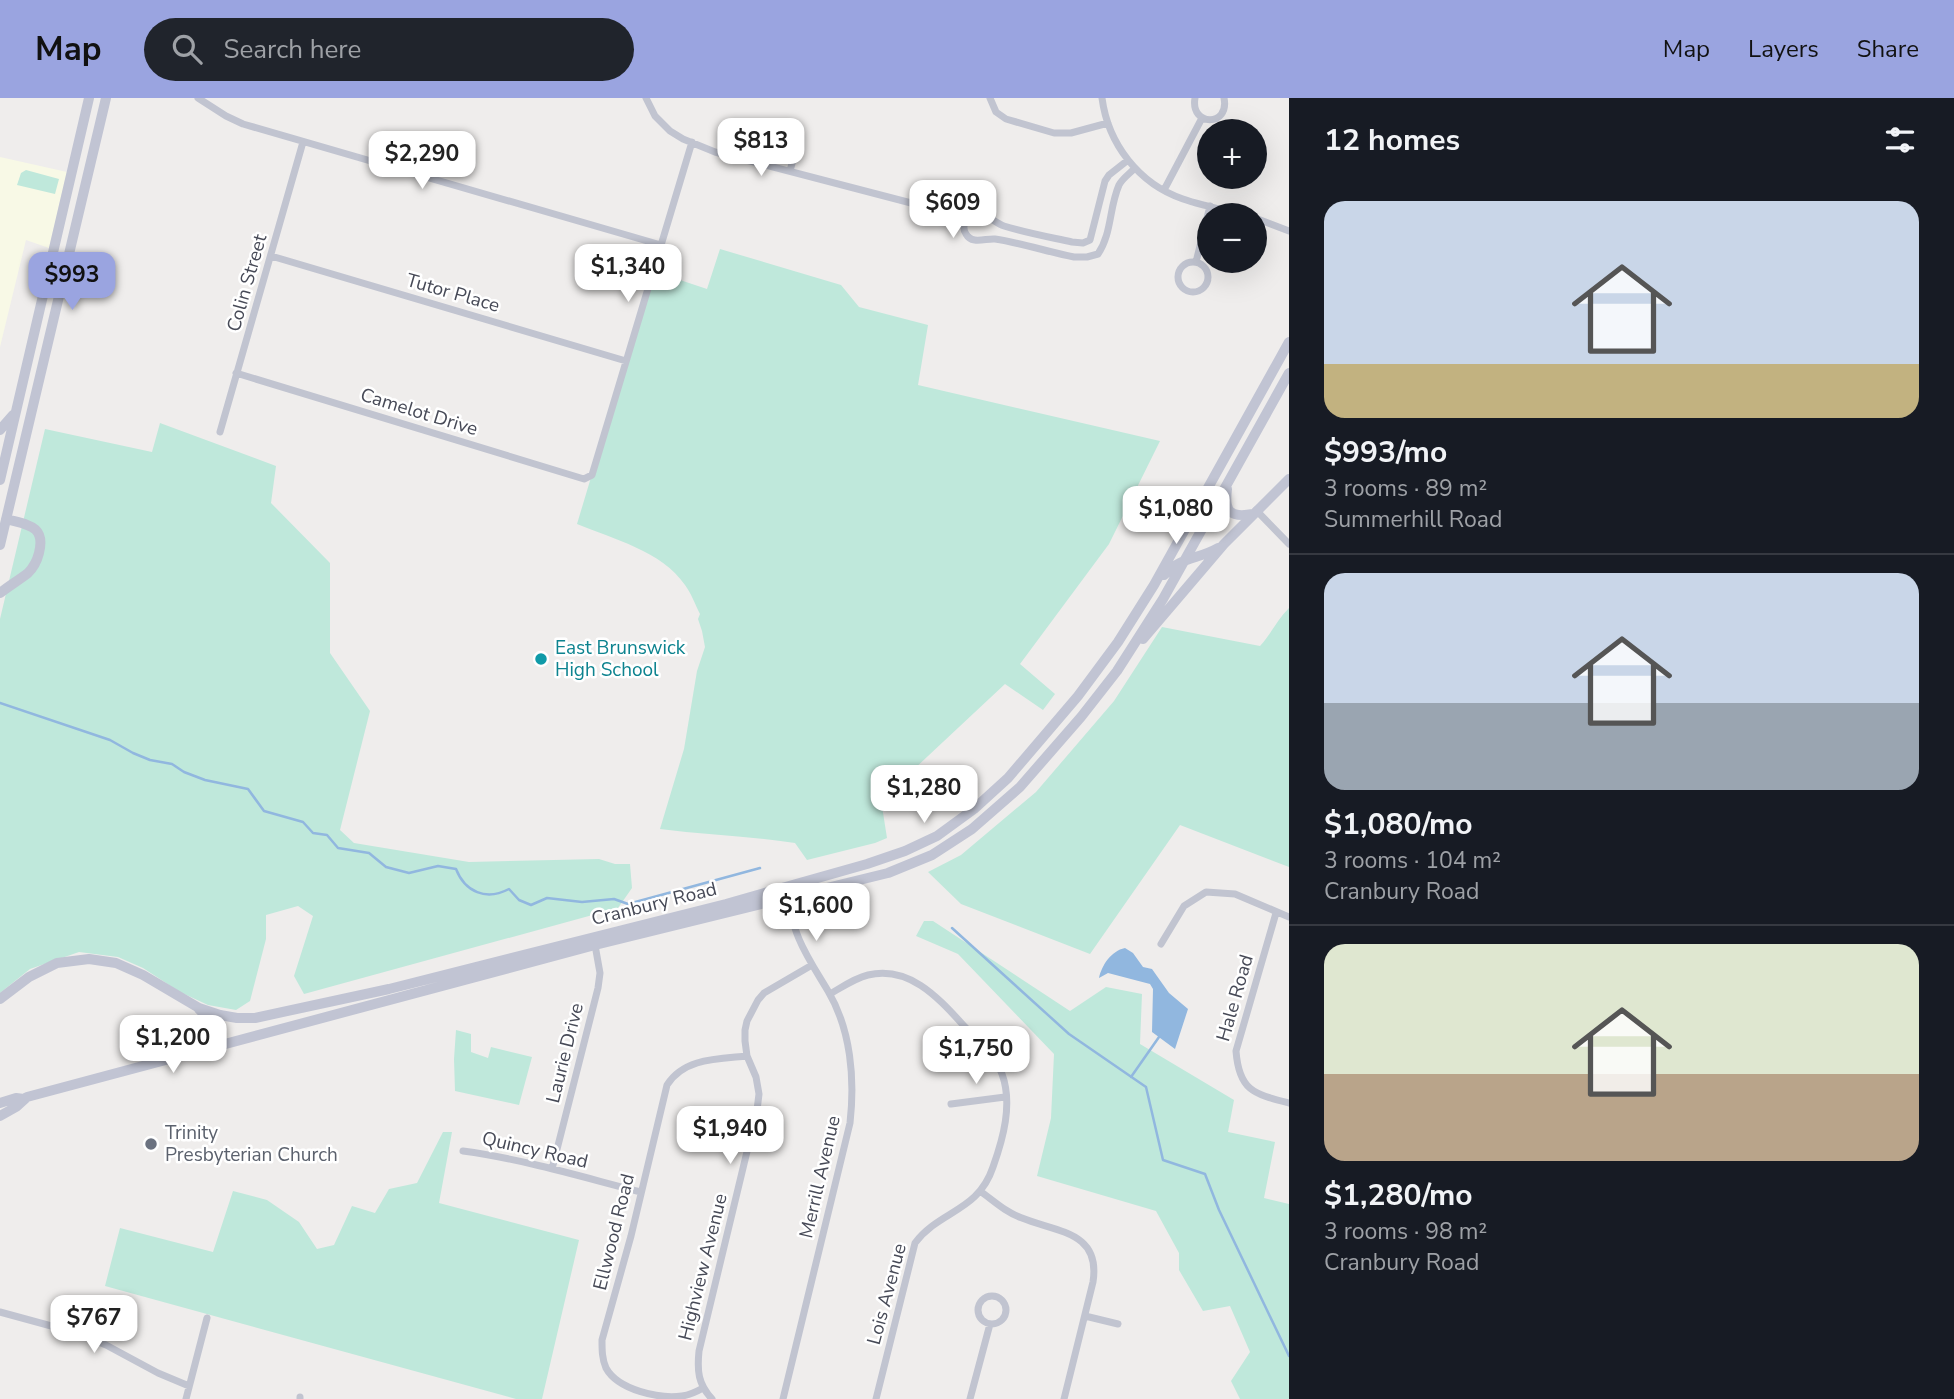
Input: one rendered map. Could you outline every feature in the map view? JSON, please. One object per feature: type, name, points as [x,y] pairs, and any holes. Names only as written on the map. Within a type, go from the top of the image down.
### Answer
[{"type":"main road","points":[[0,480],[89,98]]},
{"type":"main road","points":[[0,545],[3,518],[106,98]]},
{"type":"main road","name":"Cranbury Road","points":[[0,999],[29,977],[57,963],[89,959],[116,963],[143,975],[199,1008],[228,1017],[255,1018],[390,989],[726,904],[867,864],[937,836],[974,809],[1008,778],[1078,696],[1118,642],[1154,585],[1289,342]]},
{"type":"main road","name":"Cranbury Road","points":[[0,1116],[24,1099],[595,944],[888,873],[932,855],[972,829],[1020,787],[1081,718],[1117,671],[1163,599],[1289,373]]},
{"type":"main road","points":[[0,430],[17,408]]},
{"type":"main road","points":[[1117,671],[1224,544],[1289,479]]},
{"type":"main road","points":[[1227,487],[1227,508],[1232,513],[1241,516],[1255,512]]},
{"type":"main road","points":[[0,593],[31,569],[38,558],[41,542],[34,528],[3,518]]},
{"type":"main road","points":[[1154,585],[1186,558],[1209,553],[1224,544]]},
{"type":"main road","points":[[197,1053],[210,1034],[211,1025],[208,1017],[199,1008]]},
{"type":"main road","points":[[0,1103],[16,1098],[24,1099]]},
{"type":"street","points":[[198,98],[243,124],[661,245]]},
{"type":"street","points":[[646,98],[664,127],[715,152],[915,204]]},
{"type":"street","points":[[990,98],[996,112],[1006,119],[1054,133],[1071,133],[1108,123]]},
{"type":"street","points":[[1102,98],[1115,140],[1134,169],[1164,190],[1199,203]]},
{"type":"street","points":[[1195,98],[1195,111],[1202,118],[1212,120],[1221,115],[1225,107],[1224,98]]},
{"type":"street","points":[[1164,190],[1202,118]]},
{"type":"street","points":[[790,172],[800,133]]},
{"type":"street","name":"Colin Street","points":[[220,432],[303,142]]},
{"type":"street","points":[[626,360],[692,142]]},
{"type":"street","points":[[1128,160],[1105,181],[1094,229],[1090,240],[1086,242],[1072,242],[1005,226],[976,213],[971,214],[964,225],[967,236],[972,240],[993,239],[1074,257],[1098,254],[1104,245],[1119,185],[1134,169]]},
{"type":"street","points":[[1267,223],[1289,231]]},
{"type":"street","points":[[1086,242],[1093,256]]},
{"type":"street","name":"Tutor Place","points":[[271,256],[626,360]]},
{"type":"street","points":[[1196,262],[1197,258]]},
{"type":"street","points":[[1196,262],[1204,267],[1207,281],[1197,291],[1187,291],[1178,280],[1179,270],[1186,263],[1196,262]]},
{"type":"street","name":"Camelot Drive","points":[[236,373],[584,479],[592,475],[626,360]]},
{"type":"street","points":[[1255,512],[1289,544]]},
{"type":"street","name":"Merrill Avenue","points":[[783,1399],[852,1108],[848,1047],[844,1030],[830,994],[811,965],[799,939],[784,887]]},
{"type":"street","points":[[1161,944],[1184,906],[1206,892],[1235,894],[1289,917]]},
{"type":"street","name":"Hale Road","points":[[1276,913],[1236,1051],[1237,1070],[1248,1088],[1261,1096],[1289,1103]]},
{"type":"street","name":"Laurie Drive","points":[[552,1169],[600,973],[595,944]]},
{"type":"street","name":"Highview Avenue","points":[[703,1388],[698,1364],[699,1351],[759,1094],[756,1077],[747,1056],[747,1021],[758,1000],[771,988],[811,965]]},
{"type":"street","name":"Lois Avenue","points":[[830,994],[858,978],[869,975],[893,975],[922,985],[934,994],[989,1052],[1002,1073],[1005,1097],[1004,1130],[993,1170],[980,1192],[962,1209],[931,1226],[915,1243],[876,1399]]},
{"type":"street","name":"Ellwood Road","points":[[703,1388],[679,1397],[663,1397],[621,1384],[605,1365],[602,1340],[631,1236],[664,1093],[671,1078],[691,1065],[747,1056]]},
{"type":"street","points":[[951,1104],[1005,1097]]},
{"type":"street","name":"Quincy Road","points":[[463,1151],[552,1169],[641,1192]]},
{"type":"street","points":[[980,1192],[1022,1219],[1068,1232],[1082,1242],[1092,1256],[1095,1274],[1064,1399]]},
{"type":"street","points":[[0,1312],[77,1333],[189,1386]]},
{"type":"street","points":[[1085,1316],[1118,1324]]},
{"type":"street","points":[[186,1399],[207,1318]]},
{"type":"street","points":[[971,1399],[990,1324]]},
{"type":"street","points":[[703,1388],[712,1399]]},
{"type":"shaded area","points":[[0,157],[67,172],[49,248],[26,240],[0,347]]},
{"type":"shaded area","points":[[26,170],[59,179],[55,194],[17,185],[21,173]]},
{"type":"shaded area","points":[[720,249],[841,285],[859,307],[928,325],[918,385],[1160,441],[1109,544],[1020,664],[1055,694],[1043,710],[1005,684],[881,800],[887,838],[807,860],[795,843],[660,829],[684,749],[697,671],[705,647],[698,619],[700,614],[685,585],[663,563],[636,547],[577,524],[653,271],[707,289]]},
{"type":"shaded area","points":[[160,423],[276,466],[271,503],[330,563],[330,653],[370,711],[340,830],[354,843],[469,862],[599,859],[615,864],[630,864],[632,888],[618,908],[304,994],[294,976],[313,916],[298,906],[266,915],[266,939],[250,1001],[236,1010],[208,1005],[118,957],[79,952],[30,969],[0,993],[0,619],[45,429],[152,452]]},
{"type":"shaded area","points":[[1289,608],[1289,867],[1180,825],[1090,954],[961,904],[928,872],[961,855],[1036,792],[1114,701],[1162,627],[1260,646]]},
{"type":"shaded area","points":[[924,921],[933,921],[1070,1011],[1106,987],[1142,994],[1140,1044],[1234,1100],[1228,1132],[1275,1142],[1264,1198],[1289,1204],[1289,1399],[1240,1399],[1231,1381],[1250,1352],[1230,1306],[1203,1311],[1179,1270],[1179,1253],[1156,1211],[1037,1176],[1051,1118],[1054,1054],[958,954],[916,936]]},
{"type":"shaded area","points":[[456,1030],[471,1034],[471,1052],[488,1058],[491,1047],[532,1057],[519,1105],[455,1091]]},
{"type":"shaded area","points":[[443,1132],[452,1132],[439,1203],[579,1240],[542,1399],[516,1399],[105,1286],[120,1228],[213,1252],[233,1191],[267,1200],[299,1222],[317,1249],[334,1245],[352,1206],[375,1213],[389,1189],[417,1183]]},
{"type":"water","points":[[1125,948],[1133,953],[1143,967],[1152,969],[1169,993],[1188,1009],[1175,1049],[1152,1032],[1153,989],[1150,984],[1108,973],[1099,978],[1108,959]]},
{"type":"waterway","points":[[0,703],[110,740],[133,753],[150,760],[172,764],[205,780],[248,789],[264,811],[303,822],[313,833],[327,835],[338,848],[369,853],[386,867],[409,873],[438,866],[456,869],[465,884],[477,892],[492,894],[509,889],[519,900],[531,905],[547,898],[582,902],[614,899],[628,904],[760,868]]},
{"type":"waterway","points":[[952,928],[1069,1034],[1146,1087],[1163,1160],[1205,1174],[1219,1210],[1289,1356]]},
{"type":"waterway","points":[[1131,1077],[1159,1037]]},
{"type":"place","name":"East Brunswick High School","points":[[541,659]]},
{"type":"place","name":"Trinity Presbyterian Church","points":[[151,1144]]}]
